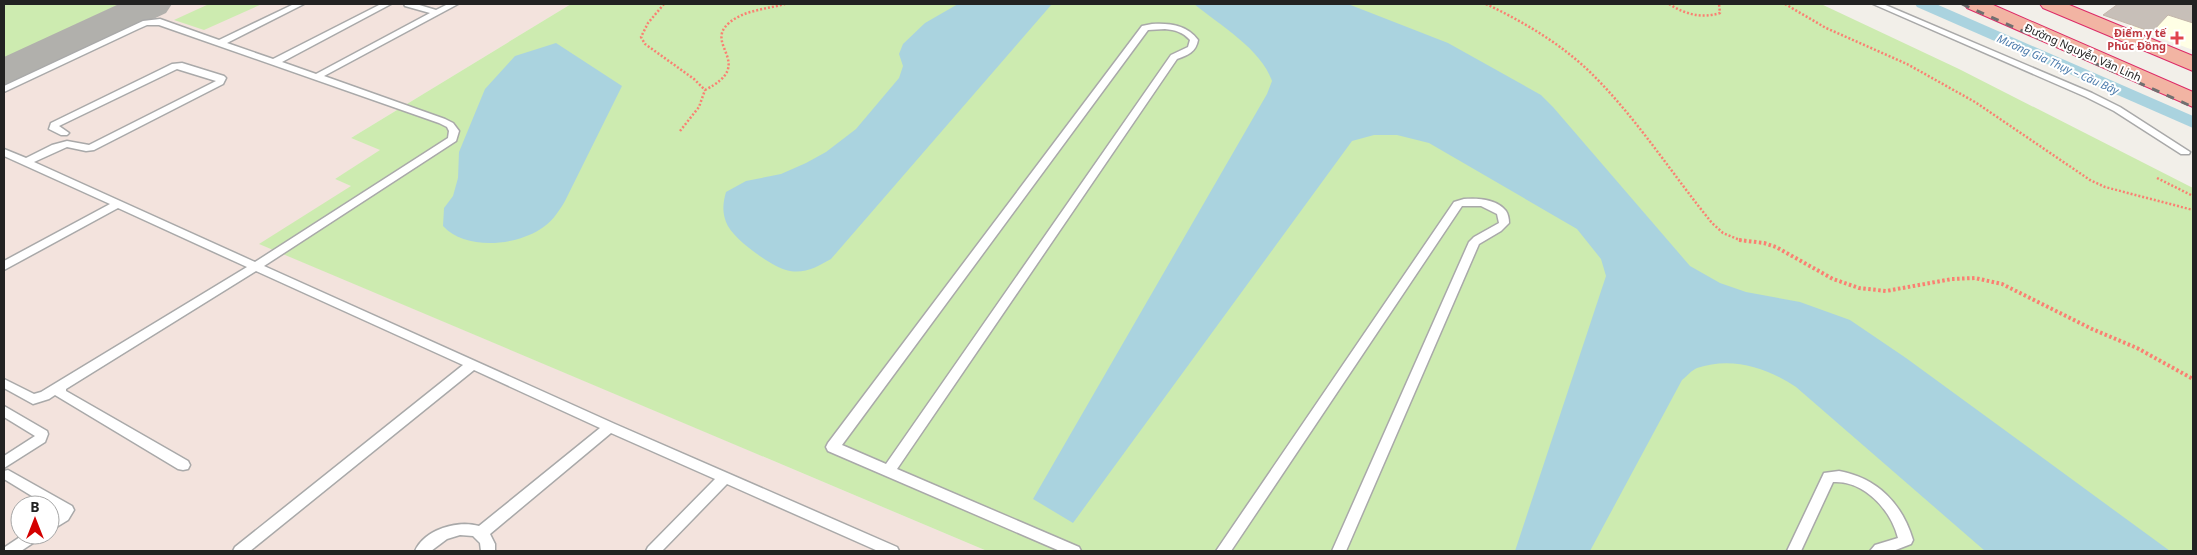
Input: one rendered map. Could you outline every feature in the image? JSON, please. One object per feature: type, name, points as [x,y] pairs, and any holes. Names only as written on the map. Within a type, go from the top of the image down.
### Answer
[{"type":"highway","name":"Đường Nguyễn Văn Linh","points":[[1974,4],[2193,100]]},
{"type":"highway","points":[[2050,4],[2193,64]]},
{"type":"lane","points":[[219,43],[300,4]]},
{"type":"lane","points":[[274,62],[387,4]]},
{"type":"lane","points":[[408,4],[437,13]]},
{"type":"lane","points":[[316,77],[454,4]]},
{"type":"lane","points":[[1877,4],[2089,95],[2117,109],[2185,152]]},
{"type":"lane","points":[[4,88],[146,23],[160,22],[442,120],[450,125],[454,131],[453,138],[256,266],[45,396],[33,399],[4,383]]},
{"type":"lane","points":[[888,470],[1174,57],[1190,50],[1194,46],[1194,40],[1184,30],[1165,26],[1145,28],[833,447],[1074,551]]},
{"type":"lane","points":[[26,162],[62,144],[70,143],[84,149],[91,148],[220,82],[221,78],[182,66],[175,66],[54,125],[54,129],[64,133]]},
{"type":"lane","points":[[4,152],[472,365],[892,551]]},
{"type":"lane","points":[[1223,551],[1458,204],[1473,201],[1490,204],[1502,213],[1504,223],[1496,231],[1479,236],[1474,242],[1339,551]]},
{"type":"lane","points":[[4,266],[119,203]]},
{"type":"lane","points":[[240,551],[472,365]]},
{"type":"lane","points":[[59,387],[62,394],[183,465]]},
{"type":"lane","points":[[4,411],[42,434],[40,439],[6,469],[45,495]]},
{"type":"lane","points":[[481,533],[610,427]]},
{"type":"lane","points":[[1794,551],[1828,477],[1839,475],[1852,479],[1878,496],[1891,507],[1899,519],[1906,540],[1898,546],[1883,547],[1877,551]]},
{"type":"lane","points":[[653,551],[724,478]]},
{"type":"lane","points":[[60,505],[67,510],[60,518]]},
{"type":"lane","points":[[422,551],[436,538],[448,532],[461,529],[481,533],[487,540],[488,551]]},
{"type":"path","points":[[664,4],[648,23],[641,37],[645,44],[694,79],[705,90]]},
{"type":"path","points":[[680,131],[699,107],[705,90],[723,79],[728,73],[730,67],[722,42],[722,35],[728,23],[746,15],[784,4]]},
{"type":"path","points":[[1486,4],[1549,38],[1592,74],[1625,110],[1683,187],[1712,223],[1723,233],[1742,241],[1764,243],[1776,247],[1833,279],[1859,288],[1886,291],[1952,279],[1975,278],[2002,284],[2092,329],[2137,348],[2193,379]]},
{"type":"path","points":[[1668,4],[1694,16],[1707,17],[1720,13],[1719,4]]},
{"type":"path","points":[[1785,4],[1826,28],[1931,76],[2000,117],[2090,180],[2105,187],[2193,210]]},
{"type":"path","points":[[2157,178],[2193,196]]},
{"type":"shaded area","points":[[4,4],[571,4],[351,138],[381,150],[335,179],[352,186],[260,244],[987,551],[4,551]]},
{"type":"shaded area","name":"Điểm y tế Phúc Đồng","points":[[2150,4],[2165,4],[2193,12],[2193,50],[2128,26]]},
{"type":"green space","points":[[4,4],[120,4],[4,58]]},
{"type":"green space","points":[[209,4],[262,4],[204,30],[174,20]]},
{"type":"green space","points":[[571,4],[1821,4],[1959,69],[2193,188],[2193,551],[987,551],[259,244],[351,186],[335,179],[380,150],[351,138]]},
{"type":"water","points":[[958,4],[1052,4],[831,259],[804,271],[786,270],[771,263],[743,243],[726,222],[723,207],[726,192],[746,181],[781,174],[806,163],[826,152],[856,129],[899,78],[903,66],[899,54],[903,44],[925,23]]},
{"type":"water","points":[[1194,4],[1348,4],[1448,43],[1541,95],[1690,266],[1720,283],[1746,292],[1800,302],[1850,320],[1906,358],[2170,551],[1985,551],[1796,387],[1762,369],[1723,363],[1697,368],[1682,380],[1590,551],[1515,551],[1606,276],[1601,259],[1577,229],[1429,143],[1397,135],[1374,135],[1352,141],[1073,523],[1033,499],[1267,94],[1272,81],[1267,69],[1259,58],[1239,38]]},
{"type":"water","points":[[556,43],[622,86],[565,201],[557,214],[547,224],[539,230],[516,240],[489,243],[476,242],[452,234],[443,226],[444,208],[453,196],[458,178],[459,152],[485,89],[515,56]]},
{"type":"building","points":[[2118,4],[2193,4],[2193,23],[2168,15],[2152,32],[2103,15]]},
{"type":"waterway","name":"Mương Gia Thụy – Cầu Bây","points":[[1923,4],[2193,123]]},
{"type":"taxiway","points":[[4,73],[152,4]]},
{"type":"railway","points":[[1962,4],[2193,107]]},
{"type":"place","name":"Điểm y tế Phúc Đồng","points":[[2177,38]]}]
